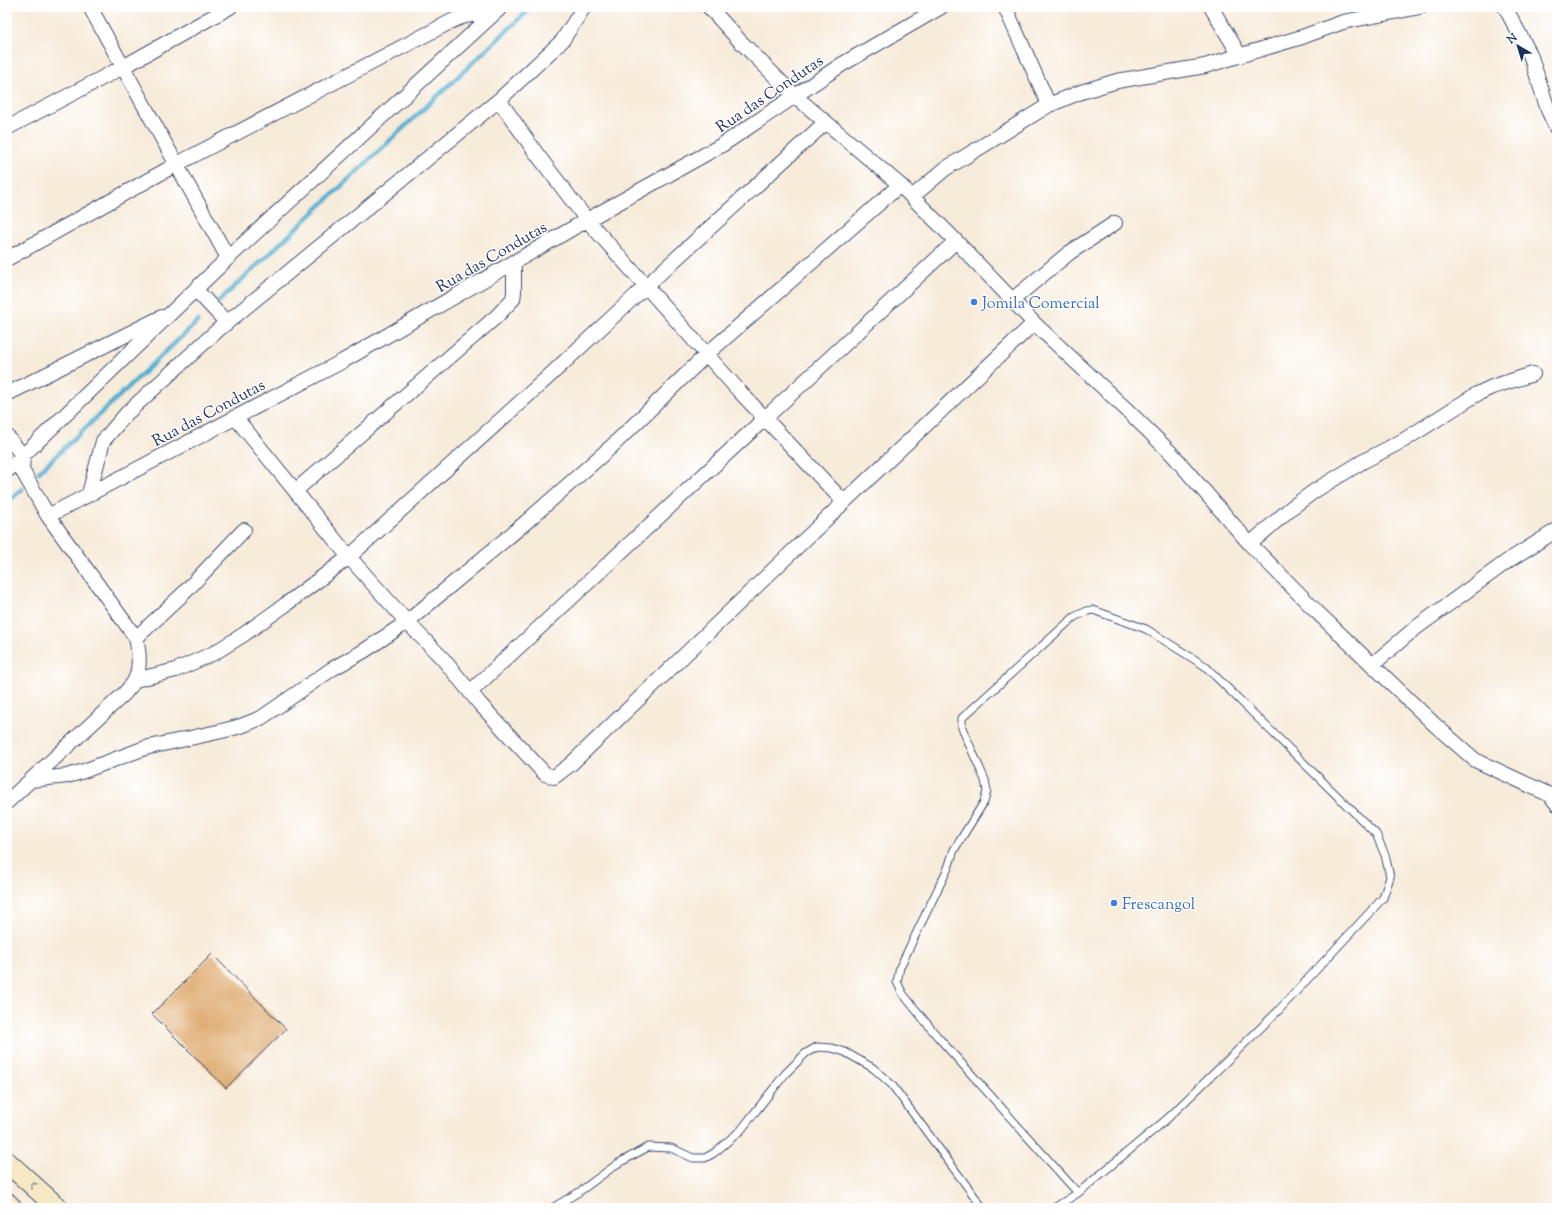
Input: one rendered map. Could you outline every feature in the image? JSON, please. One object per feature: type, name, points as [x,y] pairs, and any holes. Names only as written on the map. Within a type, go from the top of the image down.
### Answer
[{"type":"main road","points":[[7,1162],[58,1208]]},
{"type":"main road","points":[[7,1204],[12,1208]]},
{"type":"street","points":[[90,7],[228,258]]},
{"type":"street","points":[[7,128],[123,67],[230,7]]},
{"type":"street","points":[[709,7],[739,40],[795,96],[900,185],[1034,323],[1172,454],[1250,544],[1316,612],[1434,725],[1474,760],[1555,795]]},
{"type":"street","name":"Rua das Condutas","points":[[48,516],[343,360],[587,220],[722,145],[841,65],[940,7]]},
{"type":"street","points":[[1004,7],[1049,105]]},
{"type":"street","points":[[1211,7],[1240,56]]},
{"type":"street","points":[[912,197],[945,169],[1049,105],[1081,92],[1117,81],[1205,66],[1343,22],[1420,7]]},
{"type":"street","points":[[1505,7],[1530,54],[1548,110],[1557,129]]},
{"type":"street","points":[[7,259],[177,164],[454,20],[500,8]]},
{"type":"street","points":[[13,467],[228,258],[500,8]]},
{"type":"street","points":[[89,494],[103,442],[127,414],[227,323],[499,100],[562,41],[578,9]]},
{"type":"street","points":[[499,100],[536,153],[587,220],[706,354],[844,502]]},
{"type":"street","points":[[135,680],[176,670],[214,653],[243,635],[349,557],[826,122]]},
{"type":"street","points":[[31,780],[67,776],[145,748],[222,731],[254,720],[285,702],[327,673],[364,651],[407,622],[525,523],[611,447],[706,354],[900,185]]},
{"type":"street","points":[[1012,300],[1069,253],[1115,223]]},
{"type":"street","points":[[470,692],[956,241]]},
{"type":"street","points":[[295,491],[497,316],[511,301],[514,292],[514,262]]},
{"type":"street","points":[[196,290],[227,323]]},
{"type":"street","points":[[7,394],[174,310]]},
{"type":"street","points":[[235,417],[349,557],[407,622],[443,658],[480,704],[545,774],[554,777],[571,764],[844,502],[1034,323]]},
{"type":"street","points":[[1250,544],[1292,508],[1316,490],[1362,462],[1404,440],[1477,394],[1492,387],[1533,374]]},
{"type":"street","points":[[7,436],[13,467],[136,638],[139,650],[135,680],[125,692],[31,780],[10,794]]},
{"type":"street","points":[[136,638],[184,593],[244,530]]},
{"type":"street","points":[[1372,665],[1413,630],[1509,560],[1557,530]]},
{"type":"lane","points":[[1054,1208],[1078,1193],[1167,1119],[1277,1012],[1382,898],[1390,877],[1386,855],[1376,834],[1205,666],[1146,629],[1093,610],[1074,617],[962,718],[962,728],[985,780],[987,791],[984,802],[954,850],[948,868],[900,967],[897,982],[903,994],[936,1036],[1078,1193]]},
{"type":"lane","points":[[552,1208],[579,1192],[617,1164],[648,1147],[671,1148],[693,1158],[705,1158],[714,1153],[741,1130],[790,1069],[806,1053],[817,1047],[832,1048],[845,1052],[872,1068],[892,1085],[983,1208]]},
{"type":"building","points":[[212,954],[286,1029],[226,1088],[152,1014]]},
{"type":"waterway","points":[[218,302],[532,7]]},
{"type":"waterway","points":[[39,472],[198,321]]},
{"type":"waterway","points":[[7,503],[22,489]]},
{"type":"place","name":"Jomila Comercial","points":[[974,302]]},
{"type":"place","name":"Frescangol","points":[[1114,903]]}]
